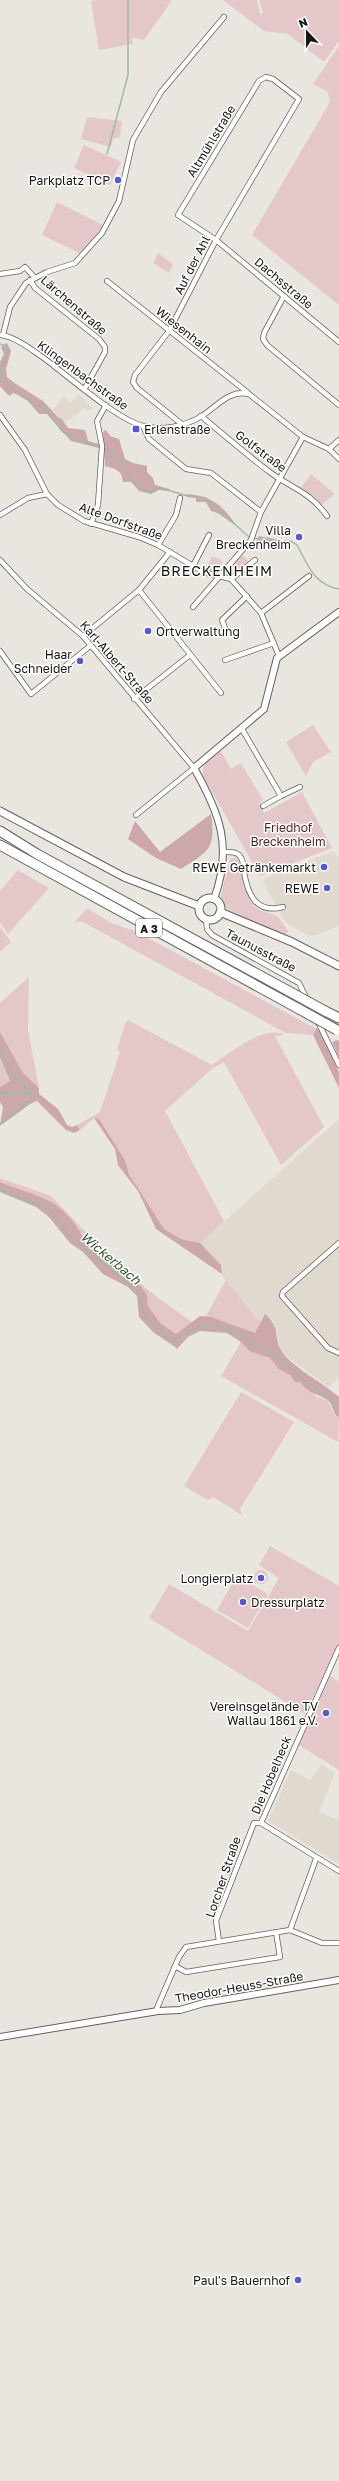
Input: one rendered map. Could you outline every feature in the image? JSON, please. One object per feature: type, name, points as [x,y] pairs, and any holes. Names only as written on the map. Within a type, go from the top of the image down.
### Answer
[{"type":"highway","name":"A 3","points":[[0,832],[71,874],[339,1018]]},
{"type":"highway","name":"A 3","points":[[0,845],[338,1030]]},
{"type":"main road","points":[[0,810],[124,877],[200,906]]},
{"type":"main road","points":[[207,898],[214,899],[220,904],[220,912],[213,919],[206,919],[200,914],[200,906],[207,898]]},
{"type":"main road","points":[[220,912],[292,942],[339,966]]},
{"type":"street","points":[[2,335],[10,307],[22,287],[32,279],[75,263],[102,233],[119,201],[133,140],[161,92],[224,18]]},
{"type":"street","name":"Altmühlstraße","points":[[216,240],[178,215],[259,81],[266,77],[273,79],[299,99]]},
{"type":"street","name":"Auf der Ahl","points":[[183,425],[137,388],[133,382],[135,375],[169,330],[216,240],[299,99]]},
{"type":"street","name":"Dachsstraße","points":[[216,240],[339,342]]},
{"type":"street","points":[[0,274],[20,271],[25,267],[32,279]]},
{"type":"street","name":"Lärchenstraße","points":[[32,279],[35,288],[99,339],[105,347],[105,352],[85,388]]},
{"type":"street","name":"Wiesenhain","points":[[107,281],[249,394]]},
{"type":"street","points":[[284,296],[264,333],[263,339],[339,405]]},
{"type":"street","name":"Klingenbachstraße","points":[[2,335],[27,346],[106,405],[126,418],[143,426],[162,428],[183,425],[201,416],[234,393],[249,394]]},
{"type":"street","points":[[249,394],[303,437],[329,449],[339,459]]},
{"type":"street","points":[[91,524],[98,505],[102,448],[97,421],[106,405]]},
{"type":"street","name":"Alte Dorfstraße","points":[[0,415],[25,450],[48,494],[70,514],[91,524],[138,537],[170,552],[203,572],[221,575],[231,579],[261,614],[279,656]]},
{"type":"street","name":"Golfstraße","points":[[201,416],[280,478],[300,489],[320,506],[327,516]]},
{"type":"street","points":[[143,426],[149,439],[186,468],[211,473],[261,512]]},
{"type":"street","points":[[193,607],[252,538],[261,512],[303,437]]},
{"type":"street","points":[[329,449],[339,440]]},
{"type":"street","points":[[0,515],[28,498],[48,494]]},
{"type":"street","points":[[158,546],[176,515],[180,498]]},
{"type":"street","points":[[193,566],[209,535]]},
{"type":"street","points":[[83,636],[138,590],[170,552]]},
{"type":"street","name":"Karl-Albert-Straße","points":[[0,560],[27,589],[83,636],[134,699],[194,768]]},
{"type":"street","points":[[231,579],[255,560]]},
{"type":"street","points":[[261,614],[309,576]]},
{"type":"street","points":[[138,590],[221,693]]},
{"type":"street","points":[[225,628],[222,620],[247,596]]},
{"type":"street","points":[[136,815],[242,729],[265,707],[276,660],[279,656],[339,612]]},
{"type":"street","points":[[225,660],[274,643]]},
{"type":"street","points":[[0,651],[31,694],[90,646]]},
{"type":"street","points":[[134,699],[190,655]]},
{"type":"street","points":[[242,729],[282,796]]},
{"type":"street","points":[[194,768],[218,815],[224,852],[222,876],[214,899]]},
{"type":"street","points":[[263,806],[300,787]]},
{"type":"street","points":[[224,852],[237,853],[241,857],[248,888],[259,906],[270,910],[283,907]]},
{"type":"street","name":"Taunusstraße","points":[[206,919],[207,929],[212,935],[299,982],[339,1065]]},
{"type":"street","points":[[339,1243],[283,1292],[282,1296],[328,1348],[339,1353]]},
{"type":"street","name":"Die Hobelheck","points":[[259,1822],[339,1648]]},
{"type":"street","points":[[259,1822],[339,1871]]},
{"type":"street","name":"Lorcher Straße","points":[[219,1941],[216,1921],[252,1825],[259,1822]]},
{"type":"street","points":[[290,1930],[316,1858]]},
{"type":"street","points":[[156,2008],[175,1966],[186,1947],[290,1930],[322,1943],[339,1942]]},
{"type":"street","points":[[175,1966],[186,1972],[280,1957],[276,1932]]},
{"type":"street","name":"Theodor-Heuss-Straße","points":[[0,2037],[145,2013],[185,2010],[204,2003],[338,1981]]},
{"type":"shaded area","points":[[7,343],[11,351],[6,369],[7,377],[43,401],[59,418],[61,418],[68,428],[85,430],[88,441],[99,444],[99,448],[71,441],[47,414],[39,414],[28,401],[14,393],[9,396],[0,386],[0,362],[4,354],[1,347]]},
{"type":"shaded area","points":[[79,394],[92,408],[88,411],[85,408],[65,423],[53,410],[64,396],[70,403]]},
{"type":"shaded area","points":[[106,430],[110,436],[119,439],[125,459],[133,463],[147,466],[147,472],[153,478],[155,485],[170,489],[168,491],[159,490],[151,494],[139,491],[131,482],[123,482],[120,472],[105,466],[103,432]]},
{"type":"shaded area","points":[[187,494],[210,499],[226,512],[236,525],[218,513],[211,511],[206,502],[196,502],[196,498],[187,497]]},
{"type":"shaded area","points":[[259,536],[280,540],[277,543],[256,541]]},
{"type":"shaded area","points":[[211,814],[212,835],[208,848],[198,858],[181,869],[156,858],[128,839],[135,821],[160,852]]},
{"type":"shaded area","points":[[334,851],[339,859],[339,926],[317,935],[309,936],[286,923],[263,882],[265,878]]},
{"type":"shaded area","points":[[316,1028],[321,1031],[339,1072],[339,1088],[313,1035]]},
{"type":"shaded area","points":[[0,1032],[23,1073],[39,1088],[39,1094],[58,1109],[67,1125],[72,1127],[77,1125],[80,1130],[74,1133],[66,1130],[37,1101],[30,1104],[0,1126],[3,1107],[0,1102],[0,1087],[10,1081],[0,1057]]},
{"type":"shaded area","points":[[337,1040],[339,1041],[339,1058],[332,1042]]},
{"type":"shaded area","points":[[94,1118],[99,1119],[125,1160],[129,1174],[164,1229],[181,1239],[200,1243],[221,1265],[222,1274],[156,1229],[138,1191],[118,1165],[115,1149]]},
{"type":"shaded area","points":[[339,1119],[339,1378],[329,1387],[295,1363],[281,1350],[274,1322],[265,1315],[261,1324],[222,1275],[221,1265],[200,1243]]},
{"type":"shaded area","points":[[0,1182],[43,1198],[60,1208],[75,1224],[85,1242],[89,1242],[129,1279],[141,1286],[147,1295],[148,1306],[161,1324],[176,1334],[200,1316],[211,1317],[255,1333],[265,1314],[273,1323],[281,1350],[292,1363],[339,1397],[339,1418],[326,1399],[310,1391],[300,1382],[295,1382],[290,1375],[279,1369],[270,1358],[249,1351],[241,1342],[227,1333],[200,1331],[188,1337],[177,1349],[153,1332],[139,1317],[137,1296],[128,1287],[103,1274],[83,1252],[70,1243],[49,1217],[36,1207],[0,1192]]},
{"type":"shaded area","points":[[321,1764],[335,1773],[319,1811],[339,1821],[339,1864],[268,1821],[291,1770],[310,1780]]},
{"type":"green space","points":[[172,0],[144,40],[132,38],[133,44],[99,50],[91,1]]},
{"type":"green space","points":[[223,0],[257,0],[260,14],[263,13],[259,0],[339,0],[339,41],[324,62],[288,34],[264,31]]},
{"type":"green space","points":[[339,46],[339,305],[252,235],[330,102],[328,92],[313,84]]},
{"type":"green space","points":[[87,117],[122,121],[120,137],[113,139],[111,147],[81,139]]},
{"type":"green space","points":[[84,145],[121,162],[110,185],[74,168]]},
{"type":"green space","points":[[57,202],[103,225],[93,240],[79,253],[42,235]]},
{"type":"green space","points":[[158,253],[173,264],[169,273],[153,263]]},
{"type":"green space","points":[[311,474],[335,494],[320,506],[300,489]]},
{"type":"green space","points":[[242,555],[248,561],[231,576],[228,576],[226,571]]},
{"type":"green space","points":[[212,556],[221,560],[222,565],[211,572],[206,570]]},
{"type":"green space","points":[[313,725],[331,752],[313,762],[306,776],[286,742]]},
{"type":"green space","name":"Friedhof Breckenheim","points":[[221,751],[231,769],[241,763],[263,800],[259,803],[264,813],[302,792],[332,848],[260,876],[203,776],[204,764]]},
{"type":"green space","points":[[236,857],[240,864],[249,897],[253,905],[262,911],[277,916],[289,932],[284,935],[230,911],[223,905],[221,896],[230,859]]},
{"type":"green space","points":[[18,870],[49,888],[8,934],[0,922],[0,891]]},
{"type":"green space","points":[[87,908],[111,923],[135,931],[315,1028],[313,1035],[286,1033],[81,921],[74,923]]},
{"type":"green space","points":[[0,927],[11,942],[0,952]]},
{"type":"green space","points":[[29,977],[28,1030],[39,1088],[23,1073],[0,1032],[0,1003]]},
{"type":"green space","points":[[128,1020],[212,1065],[237,1048],[257,1037],[276,1033],[284,1035],[275,1036],[324,1127],[281,1165],[224,1062],[213,1068],[165,1111],[224,1221],[200,1243],[181,1239],[164,1229],[129,1174],[125,1160],[99,1119],[94,1118],[80,1130],[77,1125],[100,1112],[120,1052],[117,1050],[125,1024]]},
{"type":"green space","points":[[0,1057],[10,1081],[0,1087]]},
{"type":"green space","points":[[0,1178],[51,1196],[105,1252],[149,1291],[192,1322],[176,1334],[161,1325],[148,1306],[147,1295],[141,1286],[129,1279],[106,1257],[85,1242],[82,1234],[17,1189],[0,1182]]},
{"type":"green space","points":[[226,1280],[261,1324],[255,1333],[206,1316]]},
{"type":"green space","points":[[241,1342],[249,1351],[270,1358],[279,1368],[290,1375],[295,1382],[300,1382],[317,1397],[327,1400],[335,1416],[339,1418],[338,1442],[221,1376]]},
{"type":"green space","points":[[241,1392],[294,1422],[240,1509],[242,1515],[213,1497],[208,1500],[184,1486]]},
{"type":"green space","points":[[270,1546],[339,1586],[339,1643],[305,1714],[149,1618],[169,1584],[248,1631],[279,1578],[259,1565]]},
{"type":"green space","name":"Longierplatz","points":[[258,1570],[264,1570],[268,1574],[268,1580],[264,1584],[258,1584],[254,1580],[254,1574]]},
{"type":"green space","name":"Dressurplatz","points":[[237,1576],[268,1594],[248,1628],[217,1610]]},
{"type":"green space","name":"Vereinsgelände TV Wallau 1861 e.V.","points":[[330,1676],[339,1682],[339,1770],[297,1744]]},
{"type":"waterway","points":[[107,154],[128,75],[128,0]]},
{"type":"waterway","points":[[0,344],[6,346],[8,350],[0,372]]},
{"type":"waterway","points":[[0,374],[3,381],[35,405],[43,407],[63,432],[73,438],[112,451],[115,458],[122,462],[129,476],[141,487],[151,492],[160,488],[188,496],[206,498],[249,537],[273,542],[291,541],[297,545],[309,567],[318,579],[330,587],[339,589]]},
{"type":"waterway","points":[[0,1049],[9,1070],[30,1093]]},
{"type":"waterway","name":"Wickerbach","points":[[0,1092],[5,1094],[30,1093],[31,1100],[0,1124]]},
{"type":"waterway","name":"Wickerbach","points":[[0,1190],[51,1210],[67,1233],[139,1293],[140,1302],[146,1315],[171,1341],[201,1326],[214,1326],[248,1338],[270,1352],[339,1407]]},
{"type":"place","name":"Parkplatz TCP","points":[[118,180]]},
{"type":"place","name":"Erlenstraße","points":[[136,429]]},
{"type":"place","name":"Villa Breckenheim","points":[[299,537]]},
{"type":"place","name":"Ortverwaltung","points":[[148,631]]},
{"type":"place","name":"Haar Schneider","points":[[80,661]]},
{"type":"place","name":"REWE Getränkemarkt","points":[[324,867]]},
{"type":"place","name":"REWE","points":[[327,888]]},
{"type":"place","name":"Longierplatz","points":[[261,1578]]},
{"type":"place","name":"Dressurplatz","points":[[243,1602]]},
{"type":"place","name":"Vereinsgelände TV Wallau 1861 e.V.","points":[[326,1713]]},
{"type":"place","name":"Paul's Bauernhof","points":[[298,2280]]},
{"type":"district","name":"BRECKENHEIM","points":[[217,570]]}]
